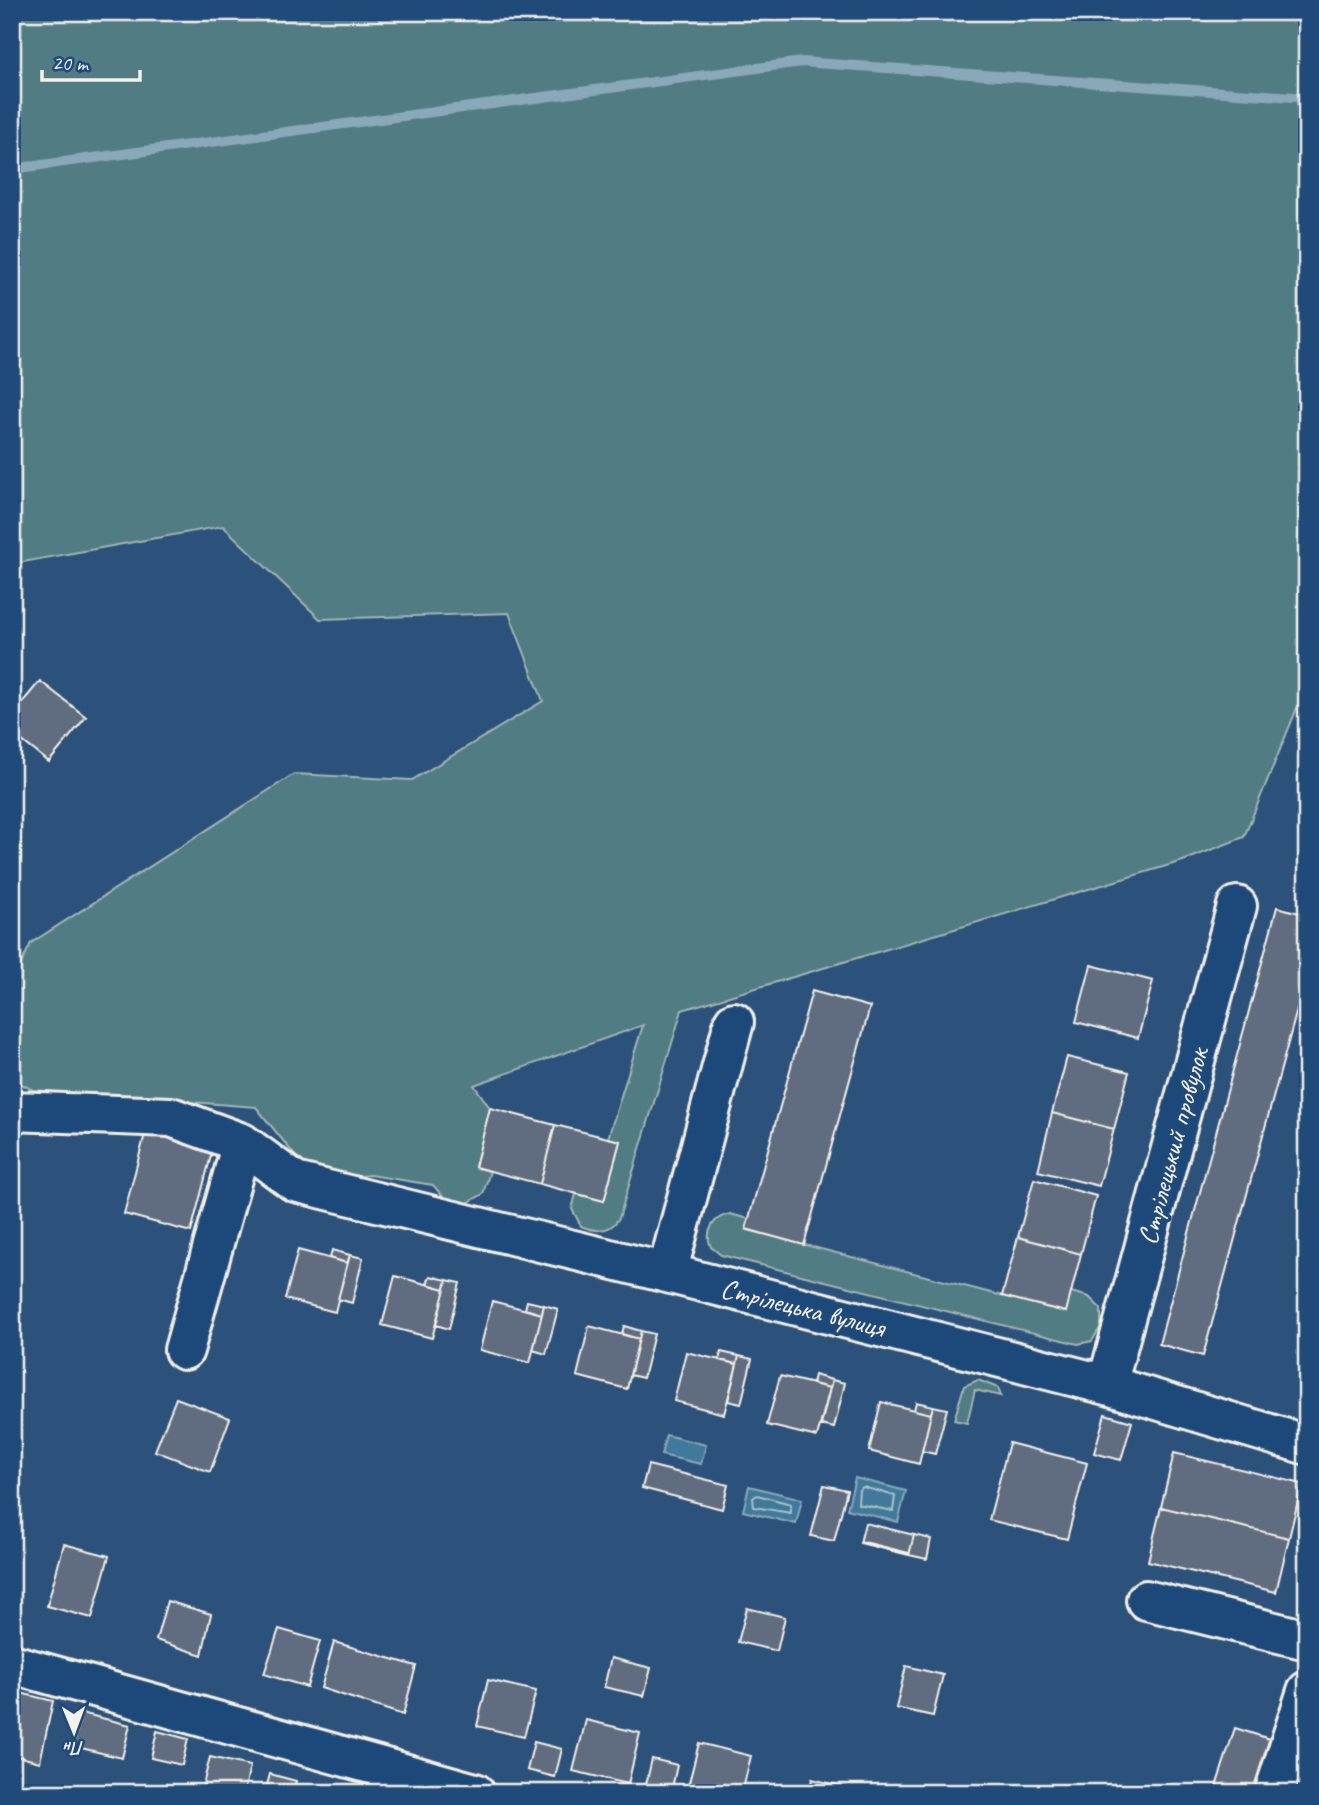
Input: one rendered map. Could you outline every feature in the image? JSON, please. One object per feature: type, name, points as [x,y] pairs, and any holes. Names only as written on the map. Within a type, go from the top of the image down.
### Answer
[{"type":"street","name":"Стрілецький провулок","points":[[1107,1385],[1237,906]]},
{"type":"street","points":[[667,1273],[734,1022]]},
{"type":"street","points":[[12,1111],[171,1117],[242,1143],[184,1350]]},
{"type":"street","name":"Стрілецька вулиця","points":[[242,1143],[295,1182],[1107,1385],[1307,1445]]},
{"type":"street","points":[[1146,1600],[1307,1640]]},
{"type":"street","points":[[12,1664],[456,1790]]},
{"type":"street","points":[[1274,1793],[1307,1691]]},
{"type":"green space","points":[[12,12],[1307,12],[1307,684],[1244,837],[1183,861],[682,1010],[619,1218],[602,1230],[581,1226],[572,1209],[576,1194],[604,1201],[620,1141],[608,1138],[643,1025],[474,1085],[490,1108],[475,1167],[490,1171],[483,1194],[467,1203],[447,1201],[433,1185],[370,1175],[295,1182],[301,1163],[256,1107],[33,1090],[12,1079],[12,983],[31,943],[294,774],[412,780],[543,701],[509,613],[320,619],[223,526],[17,563],[12,567]]},
{"type":"green space","points":[[730,1214],[749,1219],[747,1230],[1065,1312],[1071,1292],[1089,1297],[1101,1309],[1101,1326],[1092,1341],[1078,1344],[721,1255],[711,1247],[710,1230],[719,1218]]},
{"type":"green space","points":[[978,1380],[998,1388],[1001,1396],[975,1390],[967,1423],[954,1420],[964,1386]]},
{"type":"water","points":[[666,1435],[706,1445],[701,1464],[661,1455]]},
{"type":"water","points":[[855,1478],[906,1491],[898,1522],[847,1509]]},
{"type":"water","points":[[749,1486],[802,1499],[796,1524],[743,1511]]},
{"type":"building","points":[[40,681],[86,717],[49,762],[12,733],[12,715]]},
{"type":"building","points":[[1277,907],[1307,915],[1307,973],[1203,1356],[1159,1344]]},
{"type":"building","points":[[1091,965],[1153,981],[1138,1038],[1076,1022]]},
{"type":"building","points":[[812,991],[870,1007],[804,1245],[746,1229]]},
{"type":"building","points":[[1067,1057],[1129,1072],[1114,1129],[1052,1113]]},
{"type":"building","points":[[490,1108],[555,1125],[540,1184],[475,1167]]},
{"type":"building","points":[[1052,1113],[1114,1129],[1099,1186],[1038,1171]]},
{"type":"building","points":[[555,1125],[620,1141],[604,1201],[540,1184]]},
{"type":"building","points":[[146,1130],[213,1148],[191,1232],[124,1214]]},
{"type":"building","points":[[1034,1179],[1096,1196],[1081,1254],[1018,1237]]},
{"type":"building","points":[[1018,1237],[1081,1254],[1066,1312],[1002,1296]]},
{"type":"building","points":[[298,1250],[347,1263],[335,1312],[285,1299]]},
{"type":"building","points":[[332,1250],[350,1255],[347,1263],[330,1258]]},
{"type":"building","points":[[350,1255],[363,1258],[352,1303],[338,1299]]},
{"type":"building","points":[[395,1276],[445,1289],[432,1338],[382,1325]]},
{"type":"building","points":[[430,1276],[447,1280],[445,1289],[427,1284]]},
{"type":"building","points":[[447,1280],[460,1283],[449,1329],[436,1325]]},
{"type":"building","points":[[492,1301],[542,1314],[530,1363],[480,1350]]},
{"type":"building","points":[[527,1301],[544,1305],[542,1314],[525,1309]]},
{"type":"building","points":[[544,1305],[558,1309],[546,1354],[533,1350]]},
{"type":"building","points":[[589,1326],[639,1339],[627,1389],[577,1376]]},
{"type":"building","points":[[624,1326],[641,1331],[639,1339],[622,1334]]},
{"type":"building","points":[[641,1331],[654,1334],[643,1378],[630,1375]]},
{"type":"building","points":[[686,1352],[737,1364],[724,1414],[674,1401]]},
{"type":"building","points":[[721,1352],[739,1356],[737,1364],[719,1360]]},
{"type":"building","points":[[739,1356],[752,1359],[741,1404],[728,1401]]},
{"type":"building","points":[[814,1375],[832,1380],[830,1388],[812,1384]]},
{"type":"building","points":[[780,1376],[830,1388],[817,1437],[767,1425]]},
{"type":"building","points":[[832,1380],[845,1383],[834,1428],[821,1425]]},
{"type":"building","points":[[176,1398],[230,1418],[210,1472],[155,1451]]},
{"type":"building","points":[[881,1402],[931,1414],[919,1464],[869,1451]]},
{"type":"building","points":[[916,1402],[933,1406],[931,1414],[914,1410]]},
{"type":"building","points":[[933,1406],[947,1409],[935,1454],[922,1451]]},
{"type":"building","points":[[1105,1414],[1132,1422],[1121,1460],[1094,1453]]},
{"type":"building","points":[[1009,1443],[1087,1463],[1067,1539],[989,1520]]},
{"type":"building","points":[[1174,1453],[1302,1484],[1289,1538],[1161,1507]]},
{"type":"building","points":[[648,1465],[728,1485],[722,1509],[642,1488]]},
{"type":"building","points":[[824,1485],[847,1490],[834,1541],[811,1536]]},
{"type":"building","points":[[1161,1507],[1289,1538],[1276,1592],[1148,1561]]},
{"type":"building","points":[[865,1523],[914,1535],[909,1555],[860,1543]]},
{"type":"building","points":[[914,1535],[931,1539],[927,1559],[909,1555]]},
{"type":"building","points":[[860,1541],[909,1553],[909,1555]]},
{"type":"building","points":[[64,1544],[109,1556],[92,1618],[47,1606]]},
{"type":"building","points":[[167,1601],[211,1614],[202,1655],[156,1640]]},
{"type":"building","points":[[747,1608],[785,1617],[777,1651],[738,1642]]},
{"type":"building","points":[[279,1629],[320,1641],[307,1687],[264,1674]]},
{"type":"building","points":[[334,1642],[416,1666],[403,1715],[321,1688]]},
{"type":"building","points":[[611,1658],[651,1668],[644,1696],[604,1687]]},
{"type":"building","points":[[906,1666],[943,1675],[933,1716],[896,1708]]},
{"type":"building","points":[[488,1680],[536,1691],[524,1737],[477,1726]]},
{"type":"building","points":[[12,1691],[53,1701],[40,1762],[12,1755]]},
{"type":"building","points":[[81,1713],[130,1725],[122,1758],[73,1746]]},
{"type":"building","points":[[586,1720],[640,1733],[628,1784],[573,1771]]},
{"type":"building","points":[[1235,1728],[1276,1741],[1260,1793],[1214,1793]]},
{"type":"building","points":[[157,1731],[188,1739],[182,1765],[151,1758]]},
{"type":"building","points":[[534,1742],[562,1749],[555,1777],[527,1770]]},
{"type":"building","points":[[699,1743],[751,1756],[742,1793],[714,1793],[688,1787]]},
{"type":"building","points":[[1307,1747],[1307,1786],[1291,1781]]},
{"type":"building","points":[[210,1757],[250,1766],[244,1793],[201,1793]]},
{"type":"building","points":[[652,1759],[677,1765],[671,1793],[644,1793]]},
{"type":"building","points":[[270,1774],[296,1781],[293,1793],[265,1793]]},
{"type":"building","points":[[812,1779],[857,1790],[856,1793],[809,1793]]},
{"type":"waterway","points":[[12,169],[802,62],[1307,98]]}]
